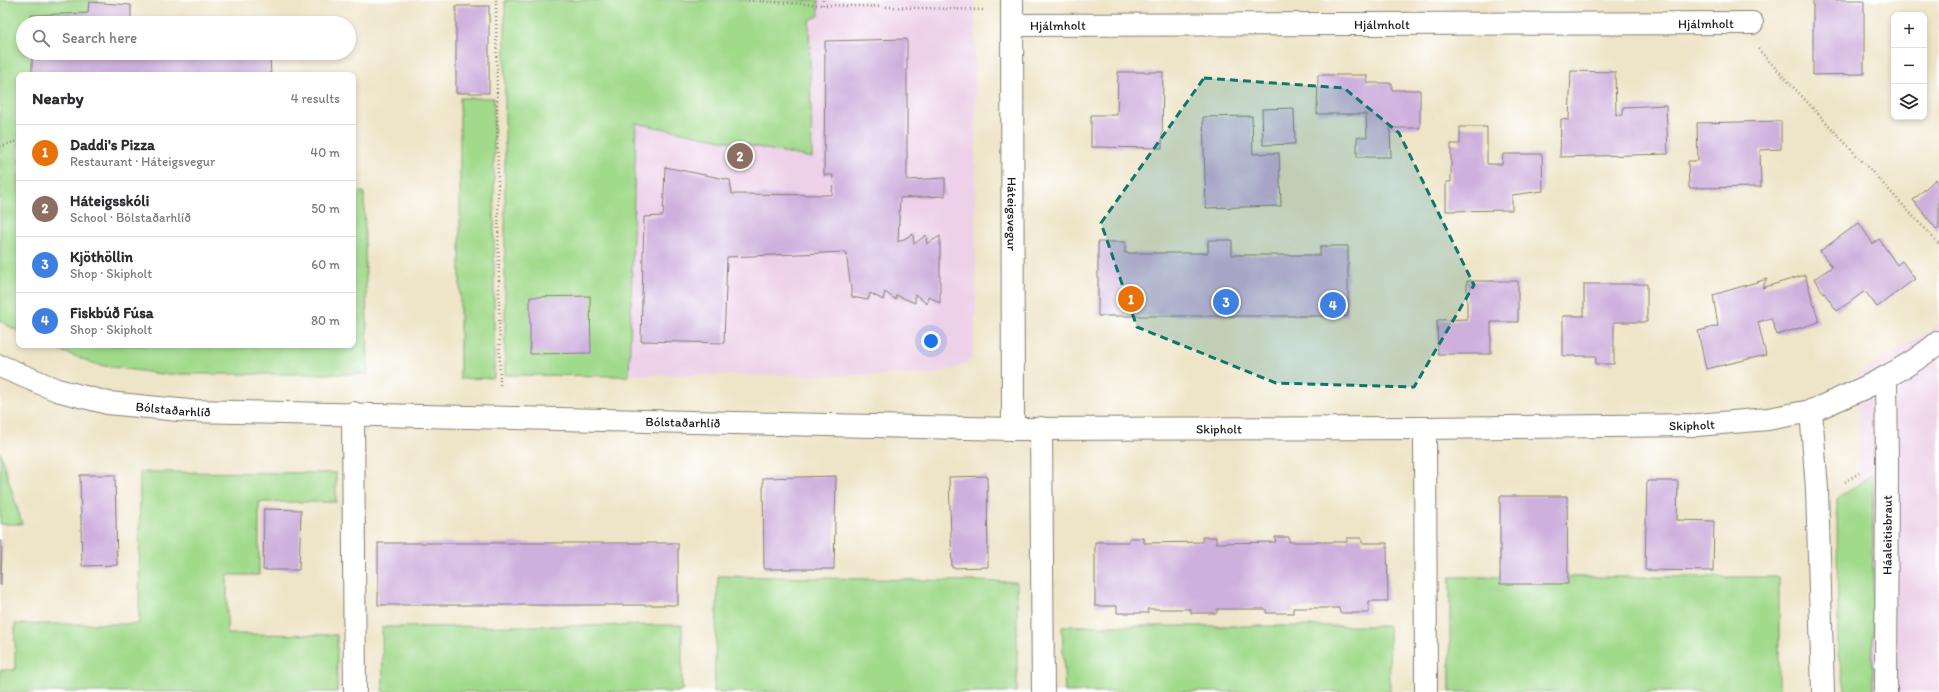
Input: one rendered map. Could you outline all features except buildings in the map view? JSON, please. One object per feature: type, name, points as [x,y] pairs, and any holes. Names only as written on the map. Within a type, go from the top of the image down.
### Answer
[{"type":"street","name":"Hjálmholt","points":[[1012,12],[1752,23]]},
{"type":"street","name":"Háteigsvegur","points":[[1012,12],[1013,429]]},
{"type":"street","name":"Skipholt","points":[[1013,429],[1425,428],[1697,425],[1768,419],[1812,411],[1886,378],[1923,355],[1939,342]]},
{"type":"street","name":"Bólstaðarhlíð","points":[[0,366],[57,390],[108,403],[189,411],[353,413],[1013,429]]},
{"type":"street","name":"Háaleitisbraut","points":[[1886,378],[1886,692]]},
{"type":"street","points":[[1812,411],[1817,489],[1823,692]]},
{"type":"street","points":[[353,413],[355,692]]},
{"type":"street","points":[[1041,428],[1043,692]]},
{"type":"street","points":[[1425,428],[1426,692]]},
{"type":"path","points":[[496,0],[500,386]]},
{"type":"path","points":[[740,0],[823,5],[1012,12]]},
{"type":"path","points":[[823,0],[823,5]]},
{"type":"path","points":[[1754,44],[1939,244]]},
{"type":"path","points":[[0,147],[16,141]]},
{"type":"path","points":[[1842,484],[1862,471]]},
{"type":"highlighted area","points":[[1204,78],[1344,88],[1399,133],[1474,285],[1414,387],[1276,383],[1137,327],[1101,223]]},
{"type":"shaded area","points":[[505,0],[975,0],[976,312],[972,359],[955,369],[928,375],[505,375]]},
{"type":"shaded area","points":[[1939,323],[1939,692],[1861,692],[1858,374],[1929,332]]},
{"type":"green space","points":[[0,0],[98,0],[98,3],[89,3],[88,13],[16,16],[16,60],[32,60],[32,72],[16,72],[16,330],[0,321]]},
{"type":"green space","points":[[505,0],[818,0],[819,16],[809,20],[812,158],[636,123],[629,376],[505,375]]},
{"type":"green space","points":[[460,98],[494,98],[494,378],[460,379]]},
{"type":"green space","points":[[364,192],[368,374],[161,374],[98,365],[53,348],[356,348],[356,193]]},
{"type":"green space","points":[[0,452],[22,524],[0,524]]},
{"type":"green space","points":[[140,472],[336,473],[336,502],[259,502],[259,575],[227,575],[227,634],[337,635],[337,692],[0,692],[0,670],[15,670],[15,624],[139,624]]},
{"type":"green space","points":[[1873,474],[1873,692],[1846,692],[1838,655],[1837,499]]},
{"type":"green space","points":[[718,576],[1017,582],[1017,692],[714,692]]},
{"type":"green space","points":[[1450,577],[1779,577],[1779,692],[1450,692]]},
{"type":"green space","points":[[682,625],[682,692],[383,692],[382,627]]},
{"type":"green space","points":[[1062,626],[1389,626],[1390,692],[1065,692]]},
{"type":"place","name":"Háteigsskóli","points":[[740,156]]},
{"type":"place","name":"Daddi's Pizza","points":[[1131,299]]},
{"type":"place","name":"Kjöthöllin","points":[[1226,302]]},
{"type":"place","name":"Fiskbúð Fúsa","points":[[1333,305]]}]
